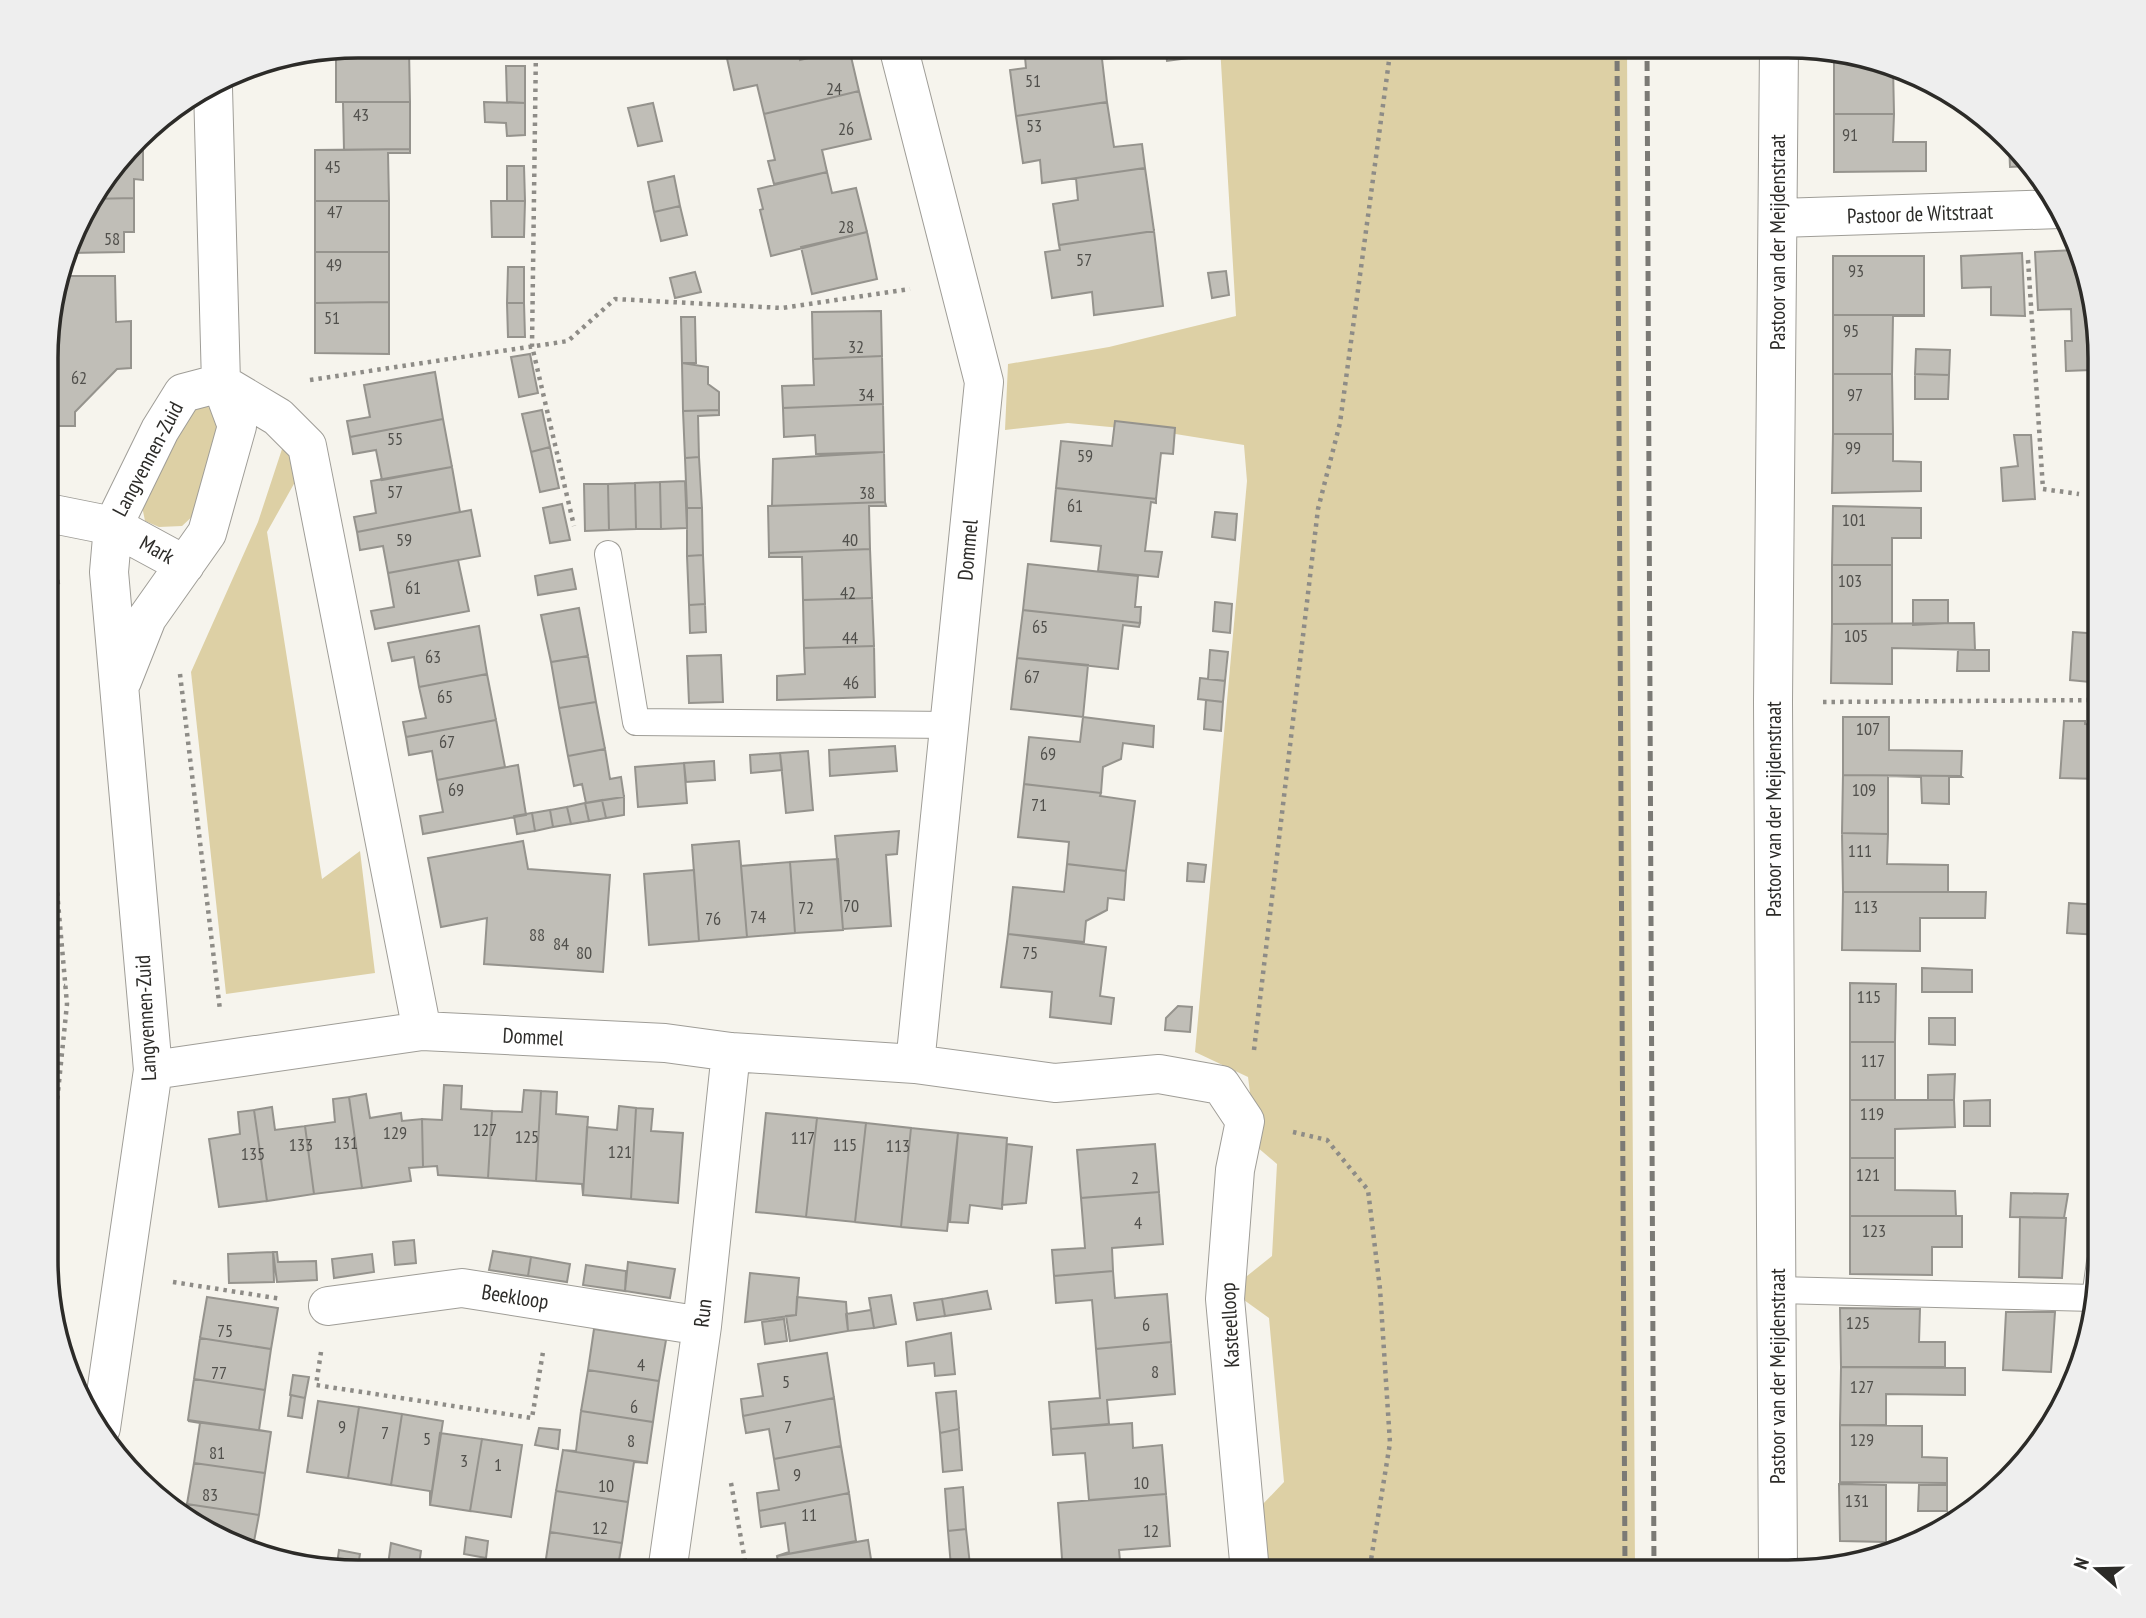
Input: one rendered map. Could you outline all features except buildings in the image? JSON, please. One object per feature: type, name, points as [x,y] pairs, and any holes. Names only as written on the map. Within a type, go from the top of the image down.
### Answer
[{"type":"street","name":"Dommel","points":[[901,58],[984,382],[915,1064]]},
{"type":"street","name":"Pastoor van der Meijdenstraat","points":[[1778,1560],[1773,702],[1779,58]]},
{"type":"street","name":"Langvennen-Zuid","points":[[119,689],[147,618],[207,533],[237,426],[221,383],[213,95]]},
{"type":"street","name":"Pastoor de Witstraat","points":[[1779,218],[2042,210]]},
{"type":"street","name":"Langvennen-Zuid","points":[[103,1418],[153,1070],[109,572],[113,526],[160,430],[183,393],[221,383]]},
{"type":"street","points":[[221,383],[278,417],[307,446],[422,1031]]},
{"type":"street","name":"Mark","points":[[58,515],[113,526],[185,565]]},
{"type":"street","name":"Dommel","points":[[153,1070],[422,1031],[664,1043],[731,1052],[915,1064],[1055,1083],[1159,1074],[1221,1085],[1245,1121]]},
{"type":"street","name":"Run","points":[[669,1560],[702,1325],[731,1052]]},
{"type":"street","name":"Kasteelloop","points":[[1245,1121],[1235,1170],[1226,1298],[1249,1560]]},
{"type":"street","name":"Beekloop","points":[[328,1306],[462,1288],[702,1325]]},
{"type":"lane","points":[[608,554],[636,722],[951,724]]},
{"type":"lane","points":[[1778,1290],[2086,1298]]},
{"type":"path","points":[[536,58],[532,346],[580,551],[608,554]]},
{"type":"path","points":[[1371,1560],[1390,1443],[1380,1289],[1368,1190],[1327,1140],[1245,1121],[1318,509],[1340,423],[1389,58]]},
{"type":"path","points":[[2042,210],[2043,489],[2079,494]]},
{"type":"path","points":[[302,380],[568,341],[615,299],[782,308],[919,288],[956,274]]},
{"type":"path","points":[[295,434],[307,424],[316,380]]},
{"type":"path","points":[[179,670],[226,1059]]},
{"type":"path","points":[[1773,702],[2088,700]]},
{"type":"path","points":[[58,905],[67,1004],[58,1092]]},
{"type":"path","points":[[58,985],[65,986]]},
{"type":"shaded area","points":[[1221,58],[1627,58],[1635,1560],[1266,1560],[1262,1505],[1284,1482],[1269,1318],[1244,1300],[1242,1280],[1272,1256],[1277,1164],[1257,1147],[1248,1077],[1195,1052],[1247,481],[1244,445],[1163,432],[1068,423],[1005,430],[1008,364],[1109,347],[1236,316]]},
{"type":"shaded area","points":[[203,406],[216,409],[219,419],[197,512],[182,526],[159,527],[145,521],[141,501],[187,413]]},
{"type":"shaded area","points":[[284,443],[299,450],[295,482],[267,532],[322,879],[360,851],[375,973],[226,994],[191,672],[258,522]]},
{"type":"railway","points":[[1617,58],[1625,1560]]},
{"type":"railway","points":[[1647,58],[1654,1560]]}]
